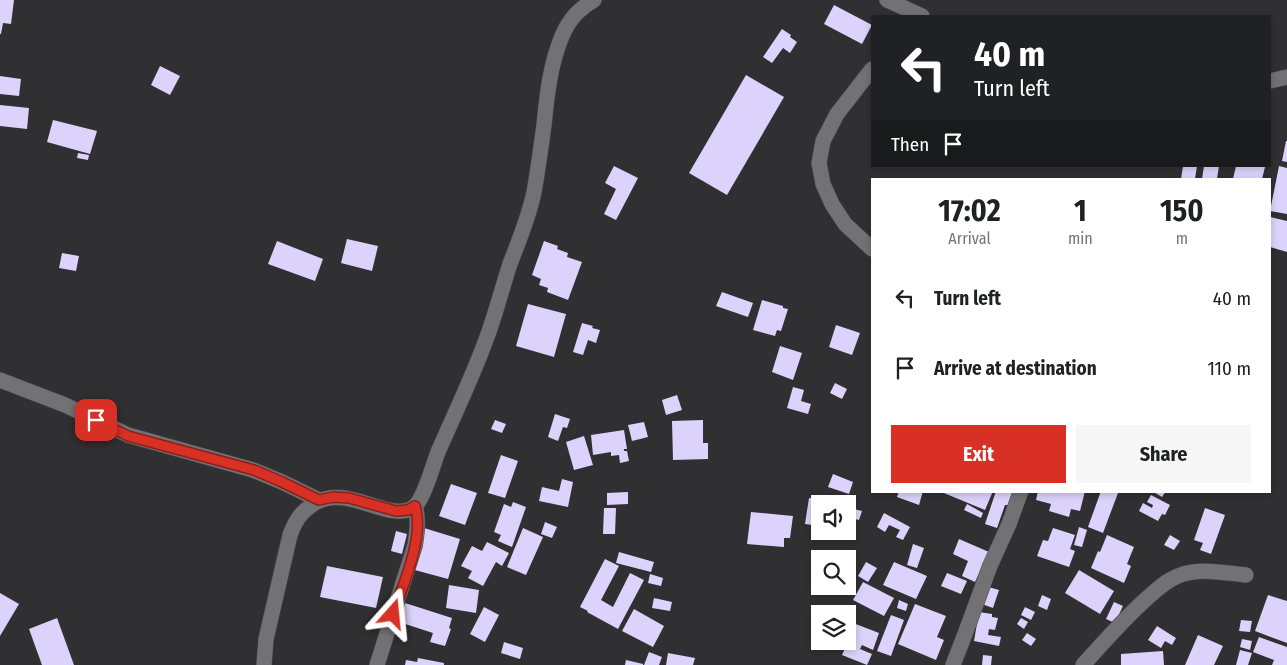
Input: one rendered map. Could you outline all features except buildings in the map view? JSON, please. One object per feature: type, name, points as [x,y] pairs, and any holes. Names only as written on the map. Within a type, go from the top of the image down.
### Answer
[{"type":"street","points":[[264,665],[266,638],[290,534],[295,522],[304,510],[319,500],[333,497],[349,498],[396,511],[408,510],[415,506],[420,498],[485,344],[510,264],[525,226],[534,194],[549,79],[558,46],[568,23],[592,0]]},
{"type":"street","points":[[881,0],[891,15]]},
{"type":"street","points":[[887,0],[920,15]]},
{"type":"street","points":[[871,70],[837,114],[823,141],[820,163],[823,184],[832,204],[845,224],[871,248]]},
{"type":"street","points":[[1271,81],[1287,77]]},
{"type":"street","points":[[0,380],[65,405],[128,436],[254,470],[319,500]]},
{"type":"street","points":[[953,665],[990,566],[1020,493]]},
{"type":"street","points":[[377,665],[415,545],[418,518],[415,506]]},
{"type":"street","points":[[1083,665],[1128,616],[1160,586],[1178,575],[1194,572],[1246,575]]},
{"type":"route","points":[[96,420],[128,436],[254,470],[319,500],[333,497],[349,498],[396,511],[408,510],[415,506],[418,527],[415,545],[393,614]]}]
